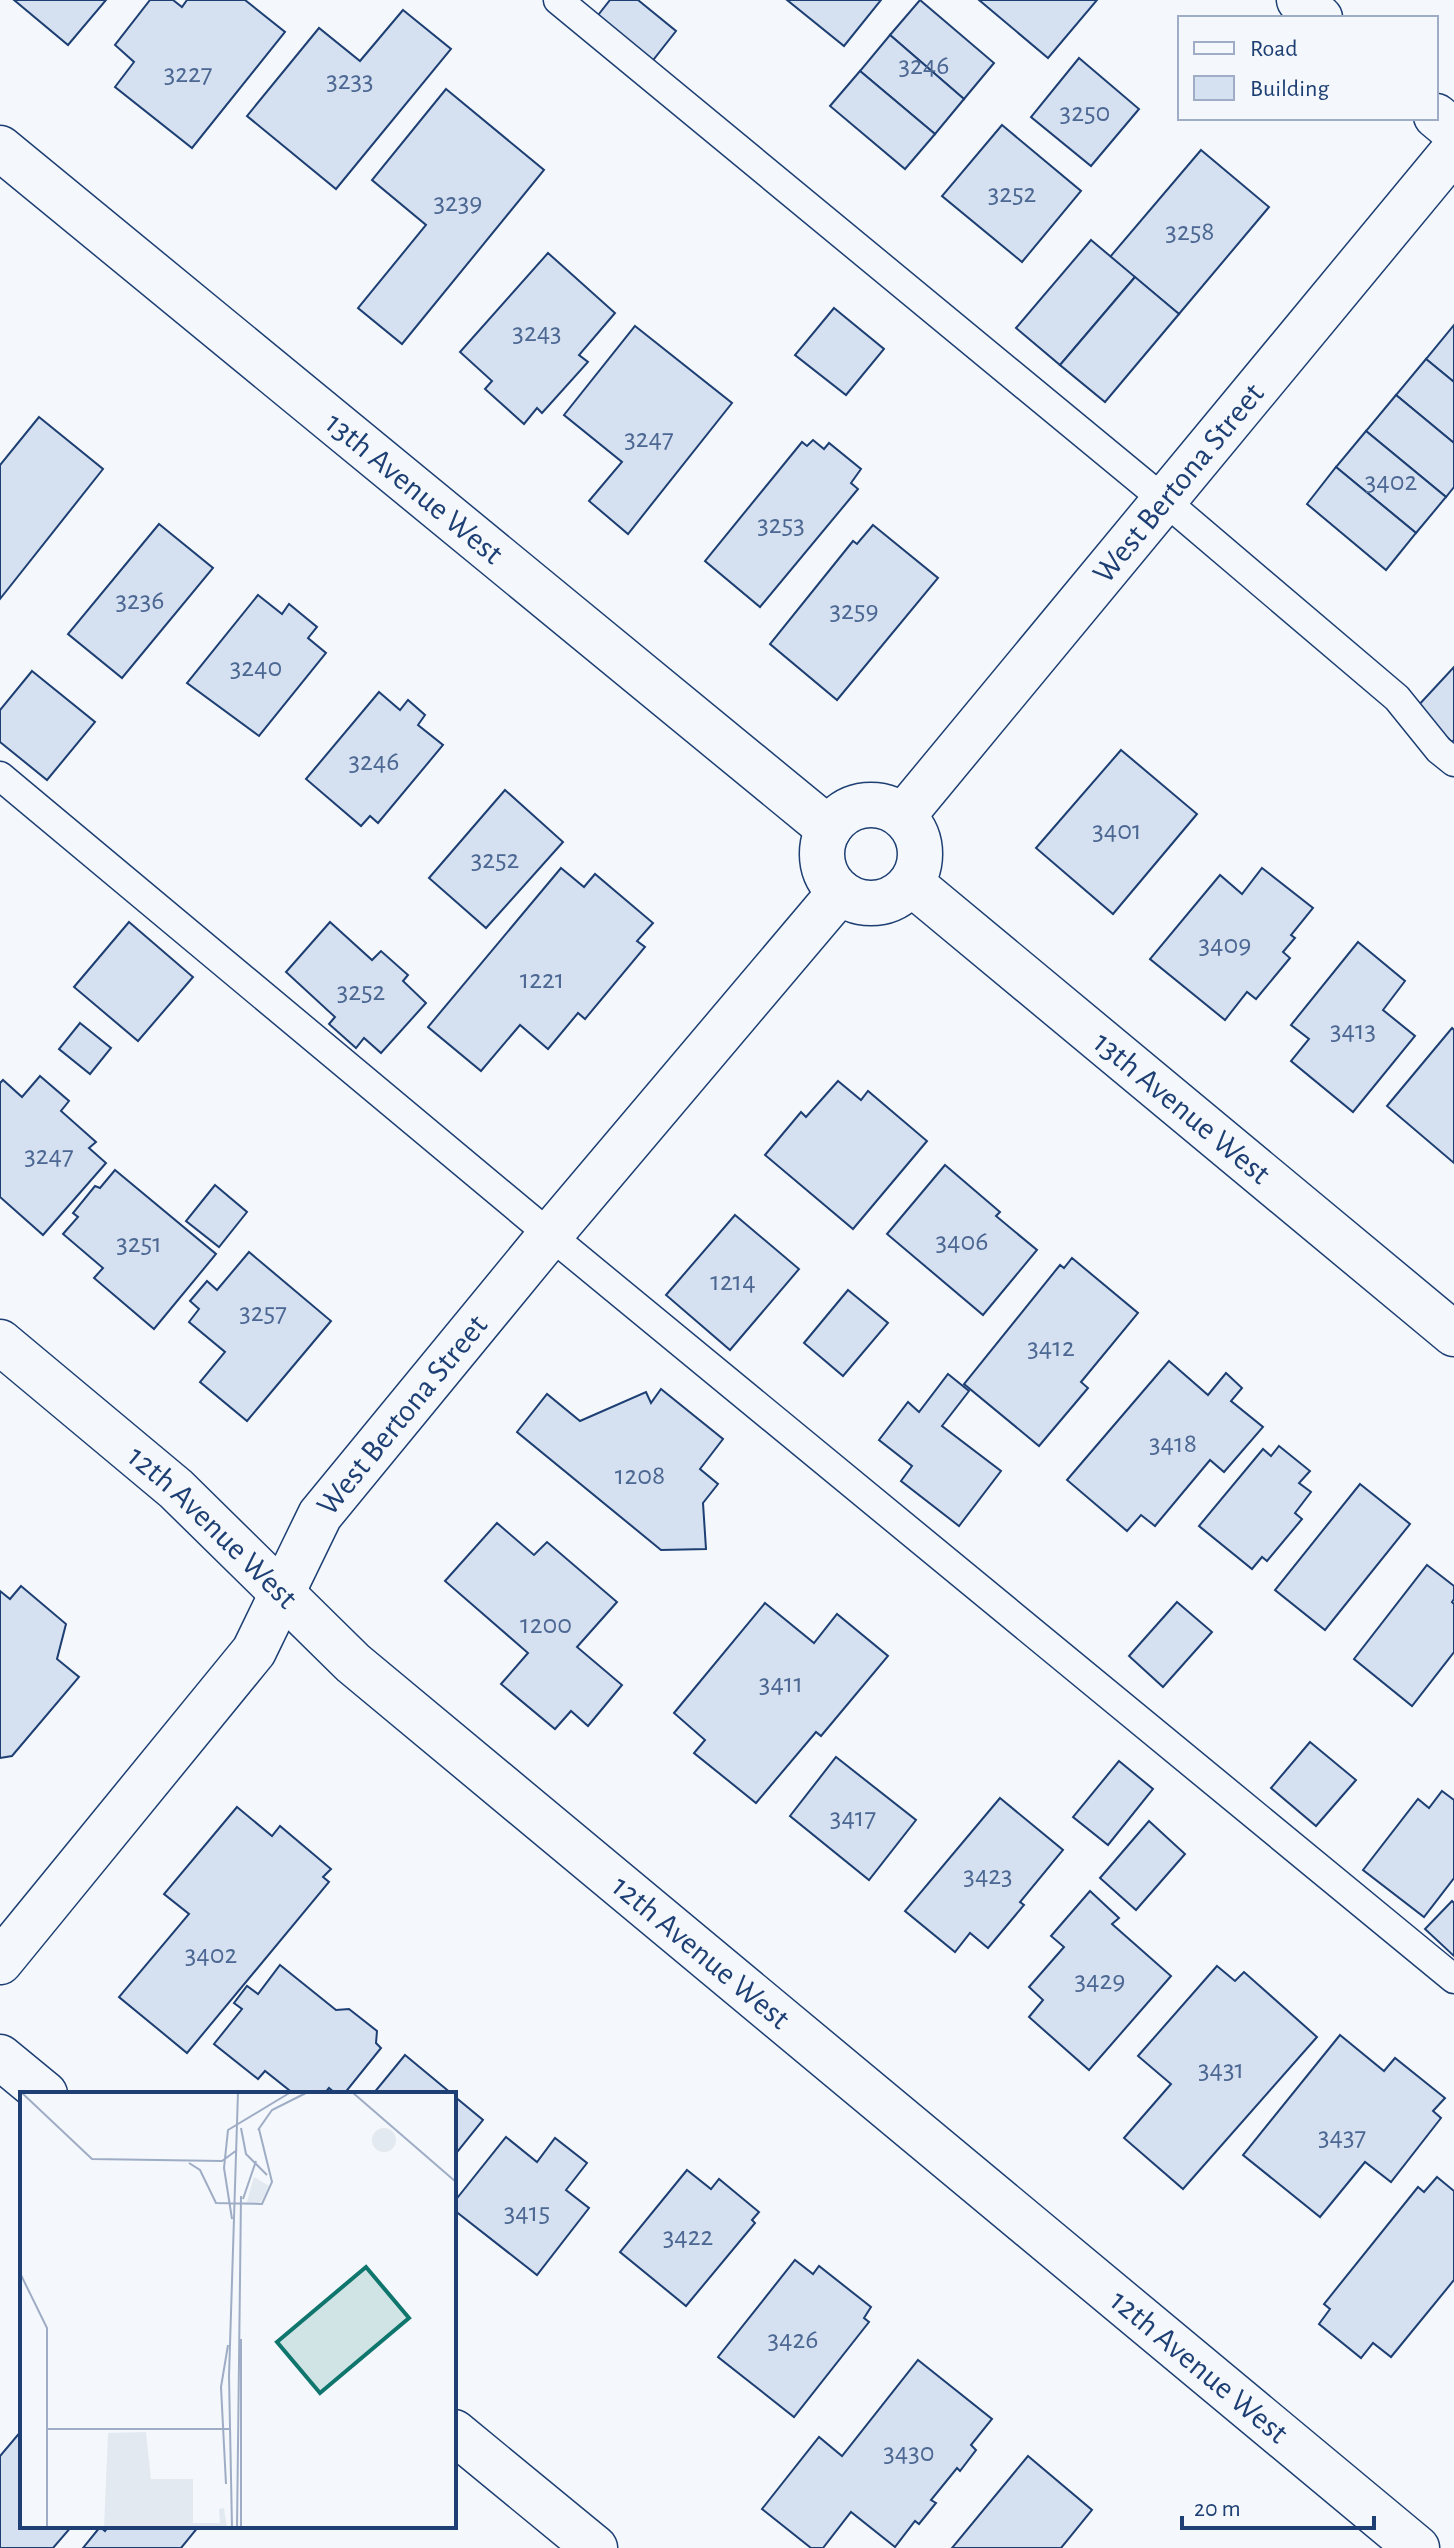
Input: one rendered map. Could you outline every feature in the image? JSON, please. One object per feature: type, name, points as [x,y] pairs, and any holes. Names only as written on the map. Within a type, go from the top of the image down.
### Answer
[{"type":"street","points":[[1299,0],[1318,16]]},
{"type":"street","points":[[1438,118],[1454,131]]},
{"type":"street","name":"13th Avenue West","points":[[0,148],[829,829]]},
{"type":"street","name":"West Bertona Street","points":[[903,816],[1454,150]]},
{"type":"street","points":[[871,805],[888,808],[903,816],[914,830],[920,846],[920,861],[911,883],[894,898],[879,903],[849,899],[827,877],[823,863],[823,845],[829,829],[840,817],[855,808],[871,805]]},
{"type":"street","name":"13th Avenue West","points":[[911,883],[1454,1334]]},
{"type":"street","name":"West Bertona Street","points":[[0,1962],[254,1651],[320,1515],[550,1235],[840,892]]},
{"type":"street","name":"12th Avenue West","points":[[0,1342],[176,1489],[353,1663],[1417,2548]]},
{"type":"street","points":[[0,2057],[43,2092]]},
{"type":"street","points":[[456,2434],[595,2548]]},
{"type":"lane","points":[[558,0],[1164,500],[1397,698],[1439,750],[1454,762]]},
{"type":"lane","points":[[0,776],[550,1235],[1454,1979]]},
{"type":"building","points":[[14,0],[106,0],[68,45]]},
{"type":"building","points":[[150,0],[173,0],[182,7],[187,0],[245,0],[285,32],[192,148],[115,87],[134,62],[115,45]]},
{"type":"building","points":[[610,0],[638,0],[676,31],[650,64],[595,19]]},
{"type":"building","points":[[787,0],[881,0],[844,46]]},
{"type":"building","points":[[920,0],[994,63],[964,99],[890,35]]},
{"type":"building","points":[[979,0],[1097,0],[1048,58]]},
{"type":"building","points":[[403,10],[451,49],[336,189],[247,116],[319,28],[360,61]]},
{"type":"building","points":[[890,35],[964,99],[935,134],[860,71]]},
{"type":"building","points":[[1079,58],[1139,109],[1091,166],[1031,117]]},
{"type":"building","points":[[860,71],[935,134],[905,169],[830,106]]},
{"type":"building","points":[[446,89],[544,170],[402,344],[358,308],[426,225],[372,180]]},
{"type":"building","points":[[1002,125],[1081,191],[1022,262],[942,196]]},
{"type":"building","points":[[1201,150],[1269,207],[1179,314],[1110,257]]},
{"type":"building","points":[[1091,240],[1135,277],[1060,365],[1016,328]]},
{"type":"building","points":[[548,253],[615,313],[579,355],[588,362],[542,413],[537,408],[524,424],[485,389],[492,381],[460,352]]},
{"type":"building","points":[[1135,277],[1179,314],[1105,402],[1060,365]]},
{"type":"building","points":[[834,308],[884,349],[846,395],[795,355]]},
{"type":"building","points":[[1454,325],[1454,382],[1426,359]]},
{"type":"building","points":[[635,326],[732,403],[628,534],[589,501],[622,462],[564,415]]},
{"type":"building","points":[[1426,359],[1454,382],[1454,443],[1396,395]]},
{"type":"building","points":[[1396,395],[1454,443],[1454,487],[1446,497],[1366,431]]},
{"type":"building","points":[[39,417],[103,469],[0,599],[0,465]]},
{"type":"building","points":[[1366,431],[1446,497],[1416,533],[1336,467]]},
{"type":"building","points":[[813,440],[824,449],[829,443],[861,469],[851,483],[858,489],[760,607],[705,561],[802,442],[807,446]]},
{"type":"building","points":[[1336,467],[1416,533],[1386,570],[1307,504]]},
{"type":"building","points":[[159,524],[213,568],[122,678],[68,634]]},
{"type":"building","points":[[873,525],[938,578],[837,700],[770,644],[853,541],[857,544]]},
{"type":"building","points":[[258,595],[282,614],[289,604],[317,627],[308,638],[326,653],[259,736],[187,683]]},
{"type":"building","points":[[1454,667],[1454,740],[1452,742],[1416,708]]},
{"type":"building","points":[[32,671],[95,722],[47,780],[0,742],[0,710]]},
{"type":"building","points":[[379,692],[400,710],[408,700],[425,715],[418,725],[443,745],[378,823],[370,816],[361,826],[306,779]]},
{"type":"building","points":[[1121,750],[1197,814],[1113,914],[1036,848]]},
{"type":"building","points":[[505,790],[563,842],[486,928],[429,878]]},
{"type":"building","points":[[561,868],[584,887],[595,874],[653,923],[637,941],[645,947],[585,1019],[578,1013],[548,1049],[520,1025],[481,1071],[428,1027]]},
{"type":"building","points":[[1262,868],[1313,908],[1291,935],[1295,938],[1283,952],[1290,958],[1256,999],[1247,992],[1225,1020],[1150,959],[1220,875],[1242,894]]},
{"type":"building","points":[[129,922],[193,977],[138,1041],[74,987]]},
{"type":"building","points":[[330,922],[372,960],[381,951],[408,975],[403,981],[426,1003],[381,1053],[364,1038],[356,1048],[329,1024],[335,1017],[286,972]]},
{"type":"building","points":[[1358,942],[1405,981],[1383,1010],[1415,1036],[1353,1112],[1291,1061],[1309,1039],[1291,1025]]},
{"type":"building","points":[[80,1023],[111,1048],[90,1074],[59,1049]]},
{"type":"building","points":[[1452,1028],[1454,1030],[1454,1163],[1387,1106]]},
{"type":"building","points":[[40,1076],[69,1101],[61,1111],[96,1142],[89,1148],[106,1163],[43,1235],[0,1197],[0,1083],[3,1080],[22,1097]]},
{"type":"building","points":[[838,1081],[861,1100],[868,1091],[927,1141],[853,1229],[765,1155],[801,1112],[806,1117]]},
{"type":"building","points":[[945,1165],[1000,1212],[996,1216],[1037,1250],[983,1315],[887,1234]]},
{"type":"building","points":[[115,1170],[216,1254],[154,1329],[94,1278],[103,1268],[63,1234],[78,1217],[73,1213],[95,1186],[100,1188]]},
{"type":"building","points":[[215,1185],[247,1212],[219,1247],[186,1221]]},
{"type":"building","points":[[735,1215],[799,1269],[730,1350],[666,1295]]},
{"type":"building","points":[[249,1252],[331,1321],[247,1421],[200,1382],[225,1352],[189,1322],[199,1309],[190,1301],[207,1281],[217,1290]]},
{"type":"building","points":[[1072,1258],[1138,1313],[1081,1382],[1088,1388],[1039,1446],[964,1384],[1060,1265],[1064,1268]]},
{"type":"building","points":[[848,1290],[888,1323],[843,1376],[804,1343]]},
{"type":"building","points":[[1169,1361],[1208,1395],[1226,1373],[1242,1388],[1231,1401],[1263,1427],[1224,1472],[1210,1460],[1155,1526],[1141,1515],[1127,1531],[1067,1480]]},
{"type":"building","points":[[948,1374],[969,1391],[942,1426],[1001,1471],[959,1526],[901,1481],[912,1466],[879,1440],[908,1402],[919,1412]]},
{"type":"building","points":[[661,1389],[723,1439],[700,1469],[718,1484],[703,1503],[706,1549],[661,1550],[517,1432],[547,1394],[580,1421],[646,1392],[651,1403]]},
{"type":"building","points":[[1279,1446],[1310,1471],[1299,1483],[1311,1492],[1295,1513],[1302,1519],[1267,1561],[1262,1557],[1252,1569],[1199,1526],[1263,1449],[1271,1456]]},
{"type":"building","points":[[1360,1484],[1410,1524],[1325,1630],[1275,1590]]},
{"type":"building","points":[[497,1523],[534,1555],[547,1542],[617,1602],[577,1647],[622,1685],[588,1726],[571,1711],[555,1729],[501,1684],[528,1653],[445,1581]]},
{"type":"building","points":[[1427,1565],[1454,1586],[1454,1652],[1412,1706],[1354,1659]]},
{"type":"building","points":[[21,1586],[66,1624],[57,1659],[79,1677],[12,1756],[0,1758],[0,1591],[10,1599]]},
{"type":"building","points":[[1177,1602],[1212,1632],[1163,1687],[1129,1656]]},
{"type":"building","points":[[765,1603],[814,1643],[837,1614],[888,1656],[821,1736],[816,1732],[756,1803],[694,1753],[705,1740],[674,1713]]},
{"type":"building","points":[[1310,1742],[1356,1780],[1316,1826],[1271,1788]]},
{"type":"building","points":[[836,1757],[916,1820],[869,1880],[790,1816]]},
{"type":"building","points":[[1119,1761],[1153,1789],[1108,1845],[1073,1817]]},
{"type":"building","points":[[1442,1791],[1454,1800],[1454,1878],[1424,1917],[1363,1870],[1418,1799],[1429,1808]]},
{"type":"building","points":[[1000,1798],[1063,1850],[1020,1902],[1024,1905],[988,1948],[970,1933],[955,1952],[905,1911]]},
{"type":"building","points":[[237,1807],[272,1836],[280,1826],[331,1869],[323,1877],[329,1882],[187,2053],[119,1997],[189,1914],[164,1894]]},
{"type":"building","points":[[1149,1821],[1185,1854],[1136,1910],[1100,1878]]},
{"type":"building","points":[[1090,1891],[1119,1918],[1112,1924],[1171,1976],[1089,2070],[1029,2017],[1043,2000],[1029,1987],[1064,1947],[1051,1936]]},
{"type":"building","points":[[1452,1901],[1454,1903],[1454,1956],[1425,1929]]},
{"type":"building","points":[[280,1965],[336,2010],[349,2009],[377,2031],[376,2043],[381,2048],[346,2092],[334,2092],[329,2088],[326,2092],[291,2092],[265,2071],[258,2079],[214,2044],[242,2009],[234,2003],[247,1986],[258,1994]]},
{"type":"building","points":[[1217,1966],[1235,1981],[1244,1972],[1317,2037],[1183,2189],[1124,2138],[1171,2084],[1138,2056]]},
{"type":"building","points":[[1340,2035],[1384,2071],[1395,2058],[1445,2098],[1433,2111],[1441,2118],[1391,2182],[1365,2162],[1320,2217],[1243,2155]]},
{"type":"building","points":[[405,2055],[450,2092],[375,2092]]},
{"type":"building","points":[[456,2098],[483,2120],[456,2154]]},
{"type":"building","points":[[506,2137],[537,2162],[555,2138],[587,2163],[566,2190],[589,2208],[537,2275],[456,2212],[456,2200]]},
{"type":"building","points":[[687,2170],[711,2189],[719,2179],[759,2212],[752,2220],[755,2223],[686,2306],[620,2252]]},
{"type":"building","points":[[1437,2177],[1454,2191],[1454,2280],[1391,2357],[1373,2343],[1361,2358],[1319,2324],[1330,2309],[1324,2304],[1418,2187],[1424,2192]]},
{"type":"building","points":[[795,2260],[813,2274],[819,2266],[871,2307],[864,2318],[869,2322],[794,2417],[718,2357]]},
{"type":"building","points":[[918,2360],[992,2419],[971,2445],[976,2450],[931,2500],[936,2503],[919,2524],[915,2521],[895,2547],[851,2512],[823,2548],[811,2548],[762,2509],[819,2437],[842,2456]]},
{"type":"building","points":[[20,2432],[20,2528],[70,2528],[53,2548],[0,2548],[0,2456]]},
{"type":"building","points":[[1028,2456],[1092,2510],[1061,2548],[952,2548]]},
{"type":"building","points":[[99,2528],[105,2531],[107,2528],[197,2528],[181,2548],[83,2548]]}]
